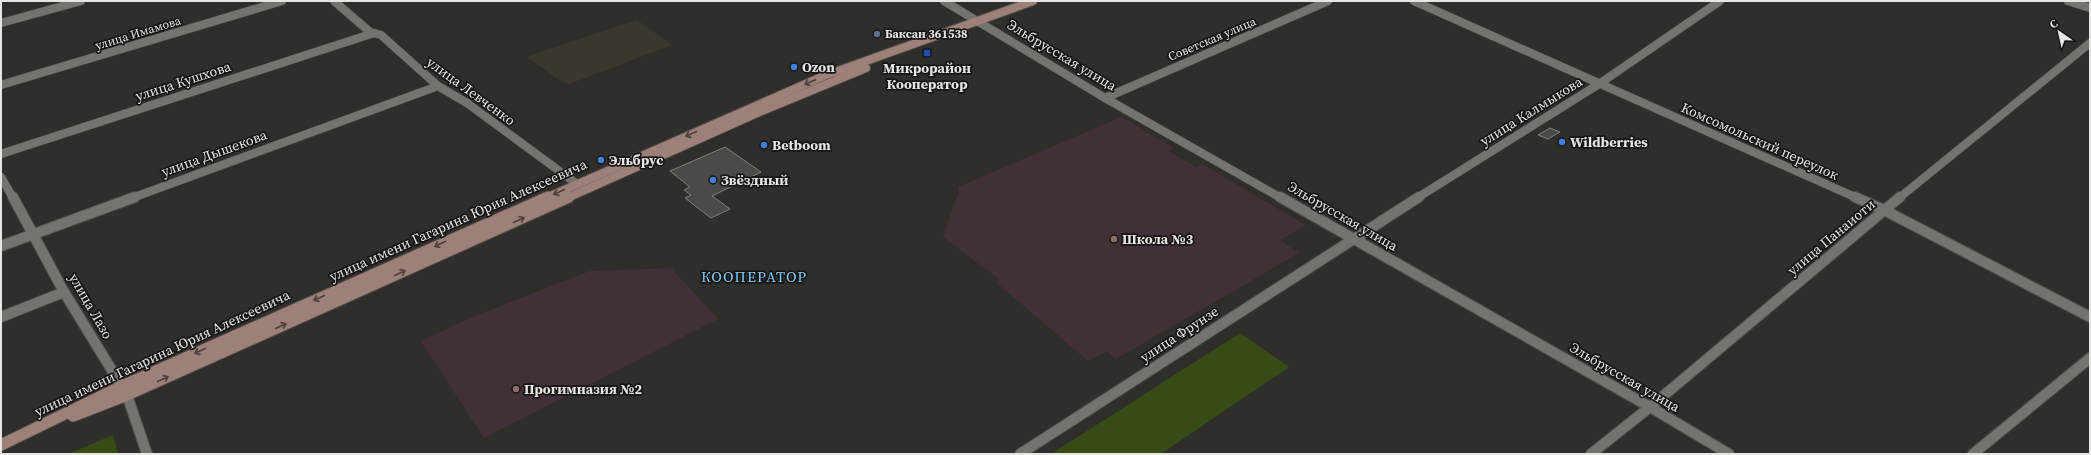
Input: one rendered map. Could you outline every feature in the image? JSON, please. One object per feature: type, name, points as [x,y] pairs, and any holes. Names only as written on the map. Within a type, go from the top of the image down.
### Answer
[{"type":"street","points":[[1,23],[81,1]]},
{"type":"street","name":"улица Имамова","points":[[1,85],[282,1]]},
{"type":"street","name":"улица Левченко","points":[[334,1],[374,33],[381,35],[438,86],[467,103],[577,184]]},
{"type":"street","name":"Эльбрусская улица","points":[[944,1],[1105,98],[1650,407],[1729,454]]},
{"type":"street","name":"улица имени Гагарина Юрия Алексеевича","points":[[1,445],[577,184],[821,78],[954,28],[1033,1]]},
{"type":"street","name":"Советская улица","points":[[1105,98],[1328,1]]},
{"type":"street","name":"Комсомольский переулок","points":[[1414,1],[1884,210],[2090,317]]},
{"type":"street","name":"улица Калмыкова","points":[[1353,238],[1599,84],[1720,1]]},
{"type":"street","points":[[2068,1],[2090,8]]},
{"type":"street","name":"улица имени Гагарина Юрия Алексеевича","points":[[124,390],[757,113],[960,31],[978,21]]},
{"type":"street","name":"улица Кушхова","points":[[1,154],[374,33]]},
{"type":"street","name":"улица Панаиоти","points":[[1591,454],[1650,407],[1884,210],[2090,43]]},
{"type":"street","name":"улица Дышекова","points":[[1,246],[438,86]]},
{"type":"street","name":"улица Лазо","points":[[1,177],[35,234],[64,292],[124,390],[147,454]]},
{"type":"street","name":"улица Фрунзе","points":[[1020,454],[1353,238]]},
{"type":"street","points":[[1,317],[64,292]]},
{"type":"street","points":[[1973,454],[2090,358]]},
{"type":"shaded area","points":[[637,20],[672,45],[569,84],[559,80],[528,58],[529,56]]},
{"type":"shaded area","name":"Школа №3","points":[[1122,117],[1174,148],[1169,151],[1196,167],[1202,164],[1306,225],[1280,240],[1299,253],[1116,359],[1107,351],[1088,361],[997,283],[1000,280],[943,237],[959,191],[958,187]]},
{"type":"shaded area","name":"Прогимназия №2","points":[[671,268],[718,319],[484,438],[421,341],[470,318],[590,271]]},
{"type":"green space","points":[[1240,333],[1289,367],[1161,454],[1051,454]]},
{"type":"green space","points":[[113,435],[118,454],[68,454]]},
{"type":"building","points":[[1550,128],[1560,132],[1548,139],[1538,135]]},
{"type":"building","name":"Звёздный","points":[[725,147],[761,172],[712,196],[730,209],[711,218],[685,198],[691,195],[684,190],[690,187],[670,171]]},
{"type":"place","name":"Баксан 361538","points":[[877,34]]},
{"type":"place","name":"Микрорайон Кооператор","points":[[927,53]]},
{"type":"place","name":"Ozon","points":[[794,67]]},
{"type":"place","name":"Wildberries","points":[[1562,142]]},
{"type":"place","name":"Betboom","points":[[764,145]]},
{"type":"place","name":"Эльбрус","points":[[601,160]]},
{"type":"place","name":"Звёздный","points":[[713,180]]},
{"type":"place","name":"Школа №3","points":[[1114,239]]},
{"type":"place","name":"Прогимназия №2","points":[[516,389]]},
{"type":"district","name":"КООПЕРАТОР","points":[[754,277]]}]
